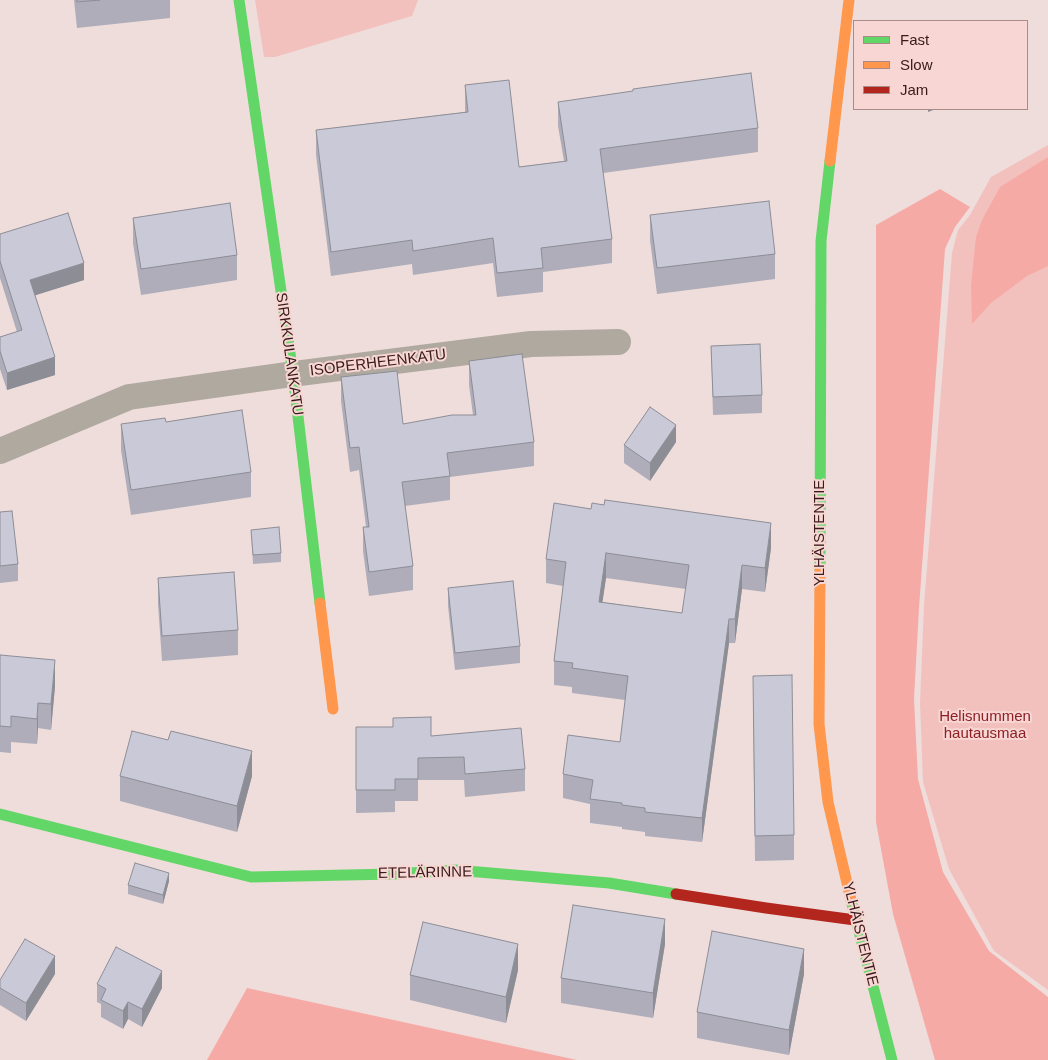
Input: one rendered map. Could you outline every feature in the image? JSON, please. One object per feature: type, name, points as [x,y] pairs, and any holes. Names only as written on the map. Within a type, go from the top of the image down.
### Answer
[{"type":"street","name":"SIRKKULANKATU","points":[[239,0],[293,374],[333,709]]},
{"type":"street","name":"YLHÄISTENTIE","points":[[849,0],[821,240],[819,724],[828,802],[855,920],[892,1060]]},
{"type":"street","name":"ISOPERHEENKATU","points":[[0,451],[129,397],[531,344],[618,342]]},
{"type":"street","name":"ETELÄRINNE","points":[[0,814],[251,877],[394,874],[455,870],[609,883],[855,920]]},
{"type":"green space","points":[[255,0],[418,0],[412,16],[275,57],[264,57]]},
{"type":"green space","name":"Helisnummen hautausmaa","points":[[1048,145],[1048,990],[994,951],[949,869],[923,782],[920,703],[924,605],[952,253],[958,230],[970,215],[991,177]]},
{"type":"shaded area","points":[[1048,157],[1048,266],[1027,276],[991,303],[972,324],[971,285],[976,237],[982,220],[1000,187]]},
{"type":"shaded area","points":[[940,189],[970,207],[955,227],[945,249],[914,699],[918,779],[943,872],[989,951],[1048,997],[1048,1060],[935,1060],[893,914],[876,822],[876,225]]},
{"type":"shaded area","points":[[247,988],[577,1060],[207,1060]]},
{"type":"building","points":[[77,0],[100,0],[77,2]]},
{"type":"building","points":[[751,73],[758,128],[600,149],[612,239],[541,248],[543,268],[497,273],[493,238],[413,251],[412,240],[331,252],[316,130],[468,112],[465,85],[509,80],[519,167],[567,161],[558,102],[633,91],[633,89]]},
{"type":"building","points":[[769,201],[775,254],[657,268],[650,215]]},
{"type":"building","points":[[230,203],[237,255],[141,269],[133,218]]},
{"type":"building","points":[[68,213],[84,263],[30,280],[55,357],[7,373],[0,351],[0,337],[22,330],[0,261],[0,234]]},
{"type":"building","points":[[760,344],[762,395],[713,397],[711,346]]},
{"type":"building","points":[[522,354],[534,442],[447,453],[450,476],[402,482],[413,566],[369,572],[363,527],[369,527],[359,447],[350,448],[341,377],[397,371],[403,424],[452,415],[476,415],[469,361]]},
{"type":"building","points":[[650,407],[676,425],[650,463],[624,445]]},
{"type":"building","points":[[242,410],[251,472],[131,490],[121,424],[165,418],[166,422]]},
{"type":"building","points":[[605,500],[771,523],[765,568],[742,565],[735,619],[729,619],[702,818],[645,812],[645,808],[590,799],[593,780],[563,774],[568,735],[620,742],[628,676],[572,668],[573,663],[554,661],[566,562],[546,559],[554,503],[591,509],[592,503],[604,505]],"holes":[[[606,553],[689,565],[682,613],[599,602]]]},
{"type":"building","points":[[12,511],[18,564],[0,566],[0,512]]},
{"type":"building","points":[[279,527],[281,553],[253,555],[251,530]]},
{"type":"building","points":[[234,572],[238,630],[162,636],[158,578]]},
{"type":"building","points":[[513,581],[520,646],[455,653],[448,588]]},
{"type":"building","points":[[0,655],[55,660],[51,704],[38,703],[37,719],[11,716],[11,727],[0,726]]},
{"type":"building","points":[[792,675],[794,835],[755,836],[753,676]]},
{"type":"building","points":[[431,717],[431,736],[521,728],[525,769],[465,774],[464,757],[418,758],[418,779],[395,779],[395,790],[356,790],[356,727],[393,727],[393,718]]},
{"type":"building","points":[[132,731],[168,740],[171,731],[252,751],[237,806],[120,776]]},
{"type":"building","points":[[135,863],[169,873],[163,895],[128,885]]},
{"type":"building","points":[[573,905],[665,919],[653,993],[561,978]]},
{"type":"building","points":[[423,922],[518,944],[506,997],[410,975]]},
{"type":"building","points":[[712,931],[804,949],[789,1030],[697,1012]]},
{"type":"building","points":[[25,939],[55,956],[26,1003],[0,988],[0,980]]},
{"type":"building","points":[[116,947],[162,971],[142,1009],[128,1002],[123,1011],[101,1000],[106,989],[97,984]]},
{"type":"traffic: fast","points":[[239,0],[293,374],[320,603]]},
{"type":"traffic: fast","points":[[820,569],[821,241],[830,161]]},
{"type":"traffic: fast","points":[[0,814],[251,877],[394,874],[455,870],[609,883],[676,894]]},
{"type":"traffic: fast","points":[[851,900],[892,1060]]},
{"type":"traffic: slow","points":[[830,161],[849,0]]},
{"type":"traffic: slow","points":[[820,569],[819,724],[828,802],[851,900]]},
{"type":"traffic: slow","points":[[320,603],[333,709]]},
{"type":"traffic: jam","points":[[676,894],[855,920]]}]
